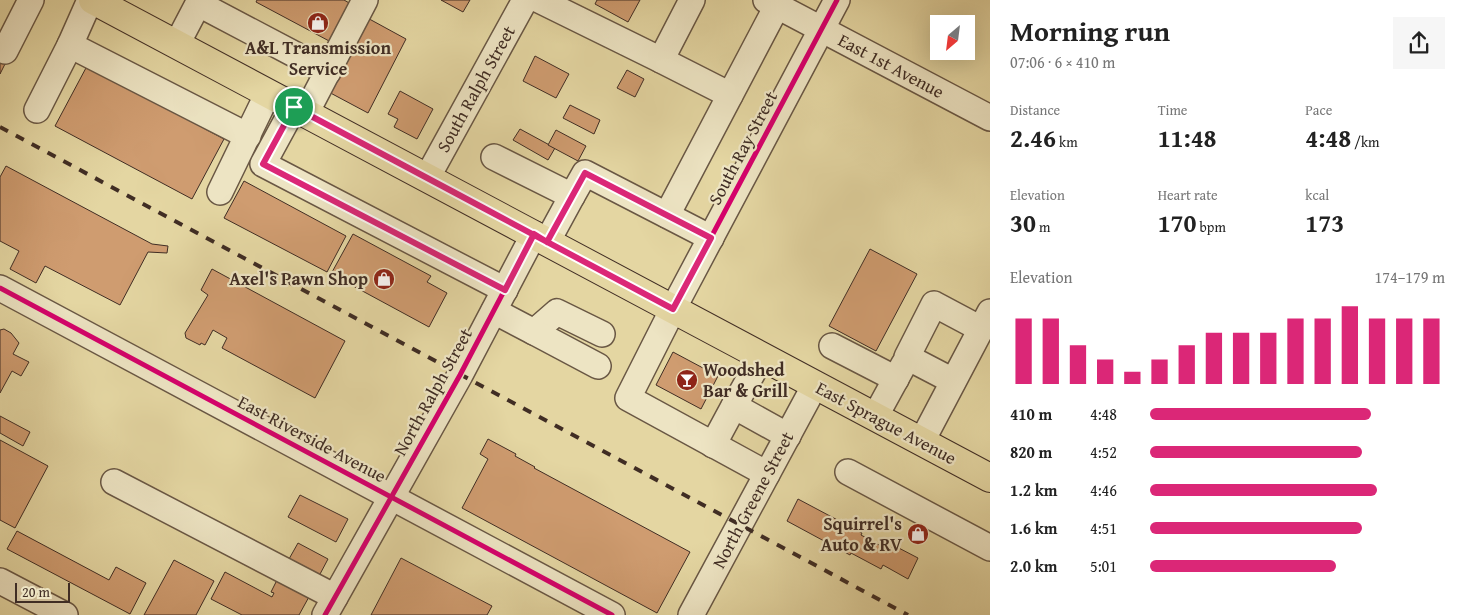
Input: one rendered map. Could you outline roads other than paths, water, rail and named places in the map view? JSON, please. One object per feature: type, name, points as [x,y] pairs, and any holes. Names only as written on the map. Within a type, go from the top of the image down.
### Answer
[{"type":"main road","name":"East Sprague Avenue","points":[[92,0],[990,478]]},
{"type":"street","points":[[5,51],[31,0]]},
{"type":"street","points":[[37,110],[92,0]]},
{"type":"street","points":[[365,0],[328,72],[263,164],[500,300],[534,332],[598,366]]},
{"type":"street","name":"South Ralph Street","points":[[427,178],[525,0]]},
{"type":"street","points":[[539,0],[730,95]]},
{"type":"street","points":[[661,60],[692,0]]},
{"type":"street","name":"South Ray Street","points":[[713,445],[628,398],[673,309],[837,0]]},
{"type":"street","points":[[177,44],[200,2],[328,72]]},
{"type":"street","points":[[711,238],[667,215],[730,95],[772,3]]},
{"type":"street","name":"East 1st Avenue","points":[[772,3],[990,118]]},
{"type":"street","points":[[70,45],[248,136]]},
{"type":"street","points":[[220,192],[268,93]]},
{"type":"street","points":[[494,157],[572,196]]},
{"type":"street","name":"North Ralph Street","points":[[330,606],[500,300],[540,238],[572,196],[585,173],[667,215]]},
{"type":"street","name":"East Riverside Avenue","points":[[0,288],[612,615]]},
{"type":"street","points":[[875,417],[934,304],[986,321],[922,441]]},
{"type":"street","points":[[534,332],[557,312],[602,334]]},
{"type":"street","points":[[832,346],[896,379]]},
{"type":"street","points":[[762,356],[713,445],[767,474]]},
{"type":"street","points":[[907,357],[953,381]]},
{"type":"street","name":"North Greene Street","points":[[691,615],[815,385]]},
{"type":"street","points":[[734,406],[788,436]]},
{"type":"street","points":[[848,472],[990,548]]},
{"type":"street","points":[[114,482],[330,606]]},
{"type":"street","points":[[1,583],[64,615]]},
{"type":"railway","points":[[0,127],[908,615]]},
{"type":"place","name":"A&L Transmission Service","points":[[318,23]]},
{"type":"place","name":"Axel's Pawn Shop","points":[[384,279]]},
{"type":"place","name":"Woodshed Bar & Grill","points":[[687,380]]},
{"type":"place","name":"Squirrel's Auto & RV","points":[[918,534]]}]
